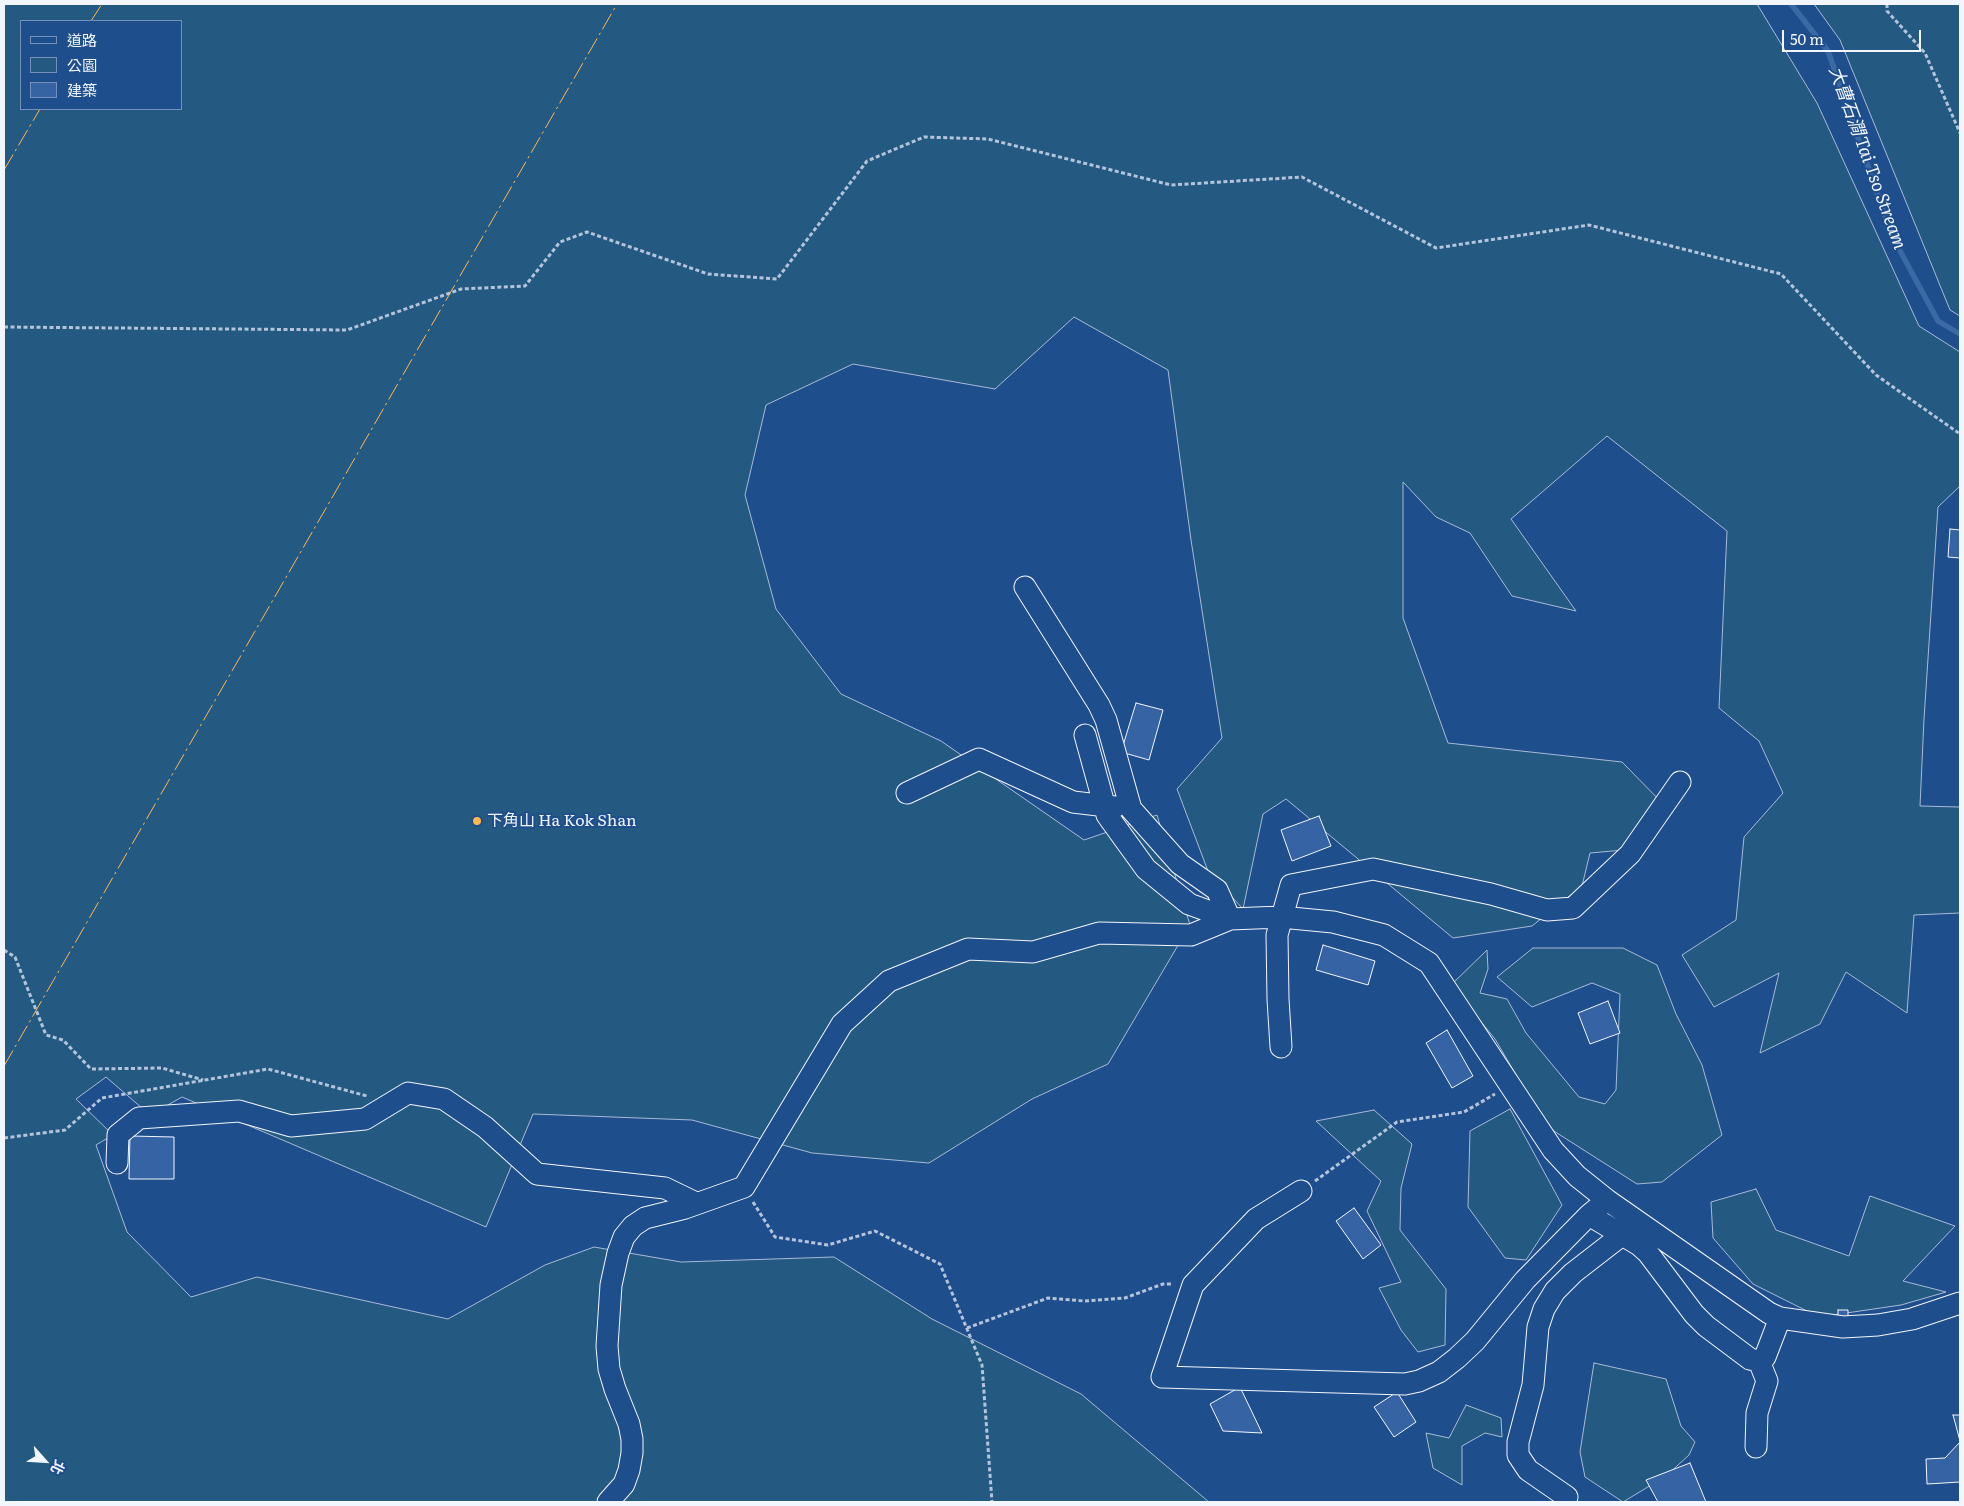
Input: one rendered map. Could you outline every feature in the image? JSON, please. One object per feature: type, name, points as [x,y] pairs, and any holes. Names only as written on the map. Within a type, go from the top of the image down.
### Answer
[{"type":"street","points":[[1025,587],[1099,705],[1106,720],[1131,809],[1180,864],[1217,890],[1230,919]]},
{"type":"street","points":[[1085,735],[1107,815],[1146,870],[1189,904],[1230,919]]},
{"type":"street","points":[[907,793],[980,760],[1074,802],[1131,809]]},
{"type":"street","points":[[1281,1047],[1277,934],[1291,885],[1373,870],[1491,894],[1547,910],[1573,908],[1630,854],[1680,782]]},
{"type":"street","points":[[608,1502],[619,1491],[627,1477],[631,1462],[632,1445],[628,1424],[612,1380],[608,1359],[608,1311],[614,1266],[624,1237],[639,1221],[652,1215],[744,1187],[842,1024],[889,981],[968,949],[1033,952],[1099,933],[1191,935],[1230,919],[1281,917],[1333,922],[1384,935],[1429,963],[1553,1150],[1577,1176],[1607,1200],[1749,1300],[1780,1318],[1843,1326],[1878,1325],[1912,1319],[1960,1303]]},
{"type":"street","points":[[117,1163],[118,1135],[139,1118],[239,1111],[291,1126],[365,1119],[408,1093],[444,1100],[485,1127],[537,1174],[665,1188],[696,1203]]},
{"type":"street","points":[[1301,1191],[1256,1219],[1193,1284],[1162,1376],[1405,1384],[1419,1381],[1439,1372],[1475,1341],[1525,1280],[1589,1215],[1607,1200]]},
{"type":"street","points":[[1589,1215],[1648,1253],[1694,1314],[1706,1326],[1750,1359],[1759,1361]]},
{"type":"street","points":[[1567,1496],[1528,1470],[1518,1456],[1518,1442],[1533,1385],[1538,1327],[1544,1309],[1554,1291],[1573,1273],[1622,1235]]},
{"type":"street","points":[[1759,1361],[1768,1352],[1780,1318]]},
{"type":"street","points":[[1756,1447],[1757,1413],[1768,1382],[1759,1361]]},
{"type":"path","points":[[1887,4],[1887,11],[1925,53],[1960,133]]},
{"type":"path","points":[[4,327],[347,330],[461,289],[525,286],[560,242],[587,232],[708,274],[777,279],[867,161],[924,137],[988,139],[1171,185],[1302,177],[1436,248],[1589,225],[1781,274],[1876,375],[1960,434]]},
{"type":"path","points":[[4,950],[15,957],[46,1035],[63,1040],[91,1069],[162,1068],[204,1080]]},
{"type":"path","points":[[1301,1191],[1397,1122],[1464,1112],[1510,1085]]},
{"type":"path","points":[[744,1187],[775,1238],[828,1245],[875,1231],[940,1264],[982,1366],[992,1502]]},
{"type":"path","points":[[967,1328],[1048,1298],[1084,1301],[1125,1298],[1163,1284],[1193,1284]]},
{"type":"green space","points":[[4,4],[1757,4],[1817,103],[1919,326],[1960,352],[1960,486],[1938,507],[1920,806],[1959,807],[1960,805],[1960,913],[1914,915],[1907,1013],[1846,972],[1820,1024],[1760,1053],[1779,973],[1714,1007],[1682,955],[1736,920],[1744,837],[1783,793],[1759,741],[1719,708],[1727,531],[1607,436],[1511,519],[1576,611],[1512,596],[1470,533],[1436,517],[1403,482],[1403,618],[1448,743],[1622,762],[1669,810],[1635,849],[1590,853],[1582,886],[1532,926],[1453,938],[1286,799],[1263,814],[1243,909],[1208,871],[1177,789],[1222,738],[1191,540],[1168,370],[1074,317],[995,389],[853,364],[766,405],[745,495],[776,609],[841,694],[941,741],[1084,840],[1157,815],[1190,925],[1108,1064],[1032,1099],[929,1163],[812,1153],[692,1120],[533,1114],[486,1227],[182,1097],[150,1115],[106,1077],[76,1099],[113,1135],[96,1145],[127,1232],[191,1297],[257,1277],[448,1319],[545,1265],[594,1247],[681,1262],[834,1257],[932,1319],[1081,1394],[1209,1502],[4,1502]]},
{"type":"green space","points":[[1814,4],[1960,4],[1960,316],[1950,310],[1840,40]]},
{"type":"green space","points":[[1533,948],[1623,948],[1657,965],[1676,1014],[1702,1065],[1722,1135],[1662,1182],[1637,1184],[1546,1126],[1495,1039],[1451,985],[1487,950],[1488,969],[1480,993],[1507,999],[1526,1033],[1579,1097],[1605,1104],[1616,1090],[1620,994],[1592,983],[1532,1007],[1497,977]]},
{"type":"green space","points":[[1510,1109],[1562,1205],[1526,1260],[1505,1258],[1468,1207],[1470,1131]]},
{"type":"green space","points":[[1374,1110],[1412,1144],[1401,1188],[1400,1230],[1446,1289],[1445,1345],[1418,1352],[1401,1330],[1379,1288],[1401,1282],[1367,1211],[1381,1181],[1316,1121]]},
{"type":"green space","points":[[1756,1189],[1776,1230],[1849,1256],[1870,1196],[1955,1226],[1903,1281],[1946,1292],[1901,1305],[1819,1317],[1753,1284],[1713,1238],[1711,1202]]},
{"type":"green space","points":[[1594,1363],[1666,1379],[1681,1426],[1695,1442],[1689,1455],[1666,1476],[1623,1502],[1585,1477],[1580,1452]]},
{"type":"green space","points":[[1466,1405],[1501,1418],[1502,1437],[1485,1433],[1462,1446],[1462,1485],[1433,1468],[1426,1433],[1449,1438]]},
{"type":"building","points":[[1950,529],[1960,530],[1960,558],[1948,557]]},
{"type":"building","points":[[1136,703],[1163,710],[1149,760],[1121,752]]},
{"type":"building","points":[[1319,816],[1331,846],[1292,861],[1281,830]]},
{"type":"building","points":[[1323,945],[1375,961],[1368,985],[1316,970]]},
{"type":"building","points":[[1608,1001],[1620,1033],[1590,1044],[1578,1013]]},
{"type":"building","points":[[1447,1030],[1473,1076],[1452,1088],[1426,1043]]},
{"type":"building","points":[[130,1136],[174,1137],[174,1179],[129,1179]]},
{"type":"building","points":[[1354,1208],[1381,1245],[1363,1259],[1336,1221]]},
{"type":"building","points":[[1838,1310],[1848,1310],[1848,1319],[1838,1319]]},
{"type":"building","points":[[1240,1387],[1262,1433],[1223,1431],[1210,1404]]},
{"type":"building","points":[[1397,1392],[1416,1422],[1394,1437],[1374,1407]]},
{"type":"building","points":[[1953,1415],[1960,1415],[1960,1441]]},
{"type":"building","points":[[1960,1442],[1960,1482],[1927,1484],[1926,1459],[1945,1458]]},
{"type":"building","points":[[1690,1463],[1706,1502],[1658,1502],[1646,1480]]},
{"type":"waterway","name":"大曹石澗 Tai Tso Stream","points":[[1791,4],[1828,51],[1892,236],[1938,321],[1960,334]]},
{"type":"power","points":[[92,20],[102,4]]},
{"type":"power","points":[[4,1066],[617,4]]},
{"type":"power","points":[[4,170],[39,110]]},
{"type":"place","name":"下角山 Ha Kok Shan","points":[[477,821]]}]
